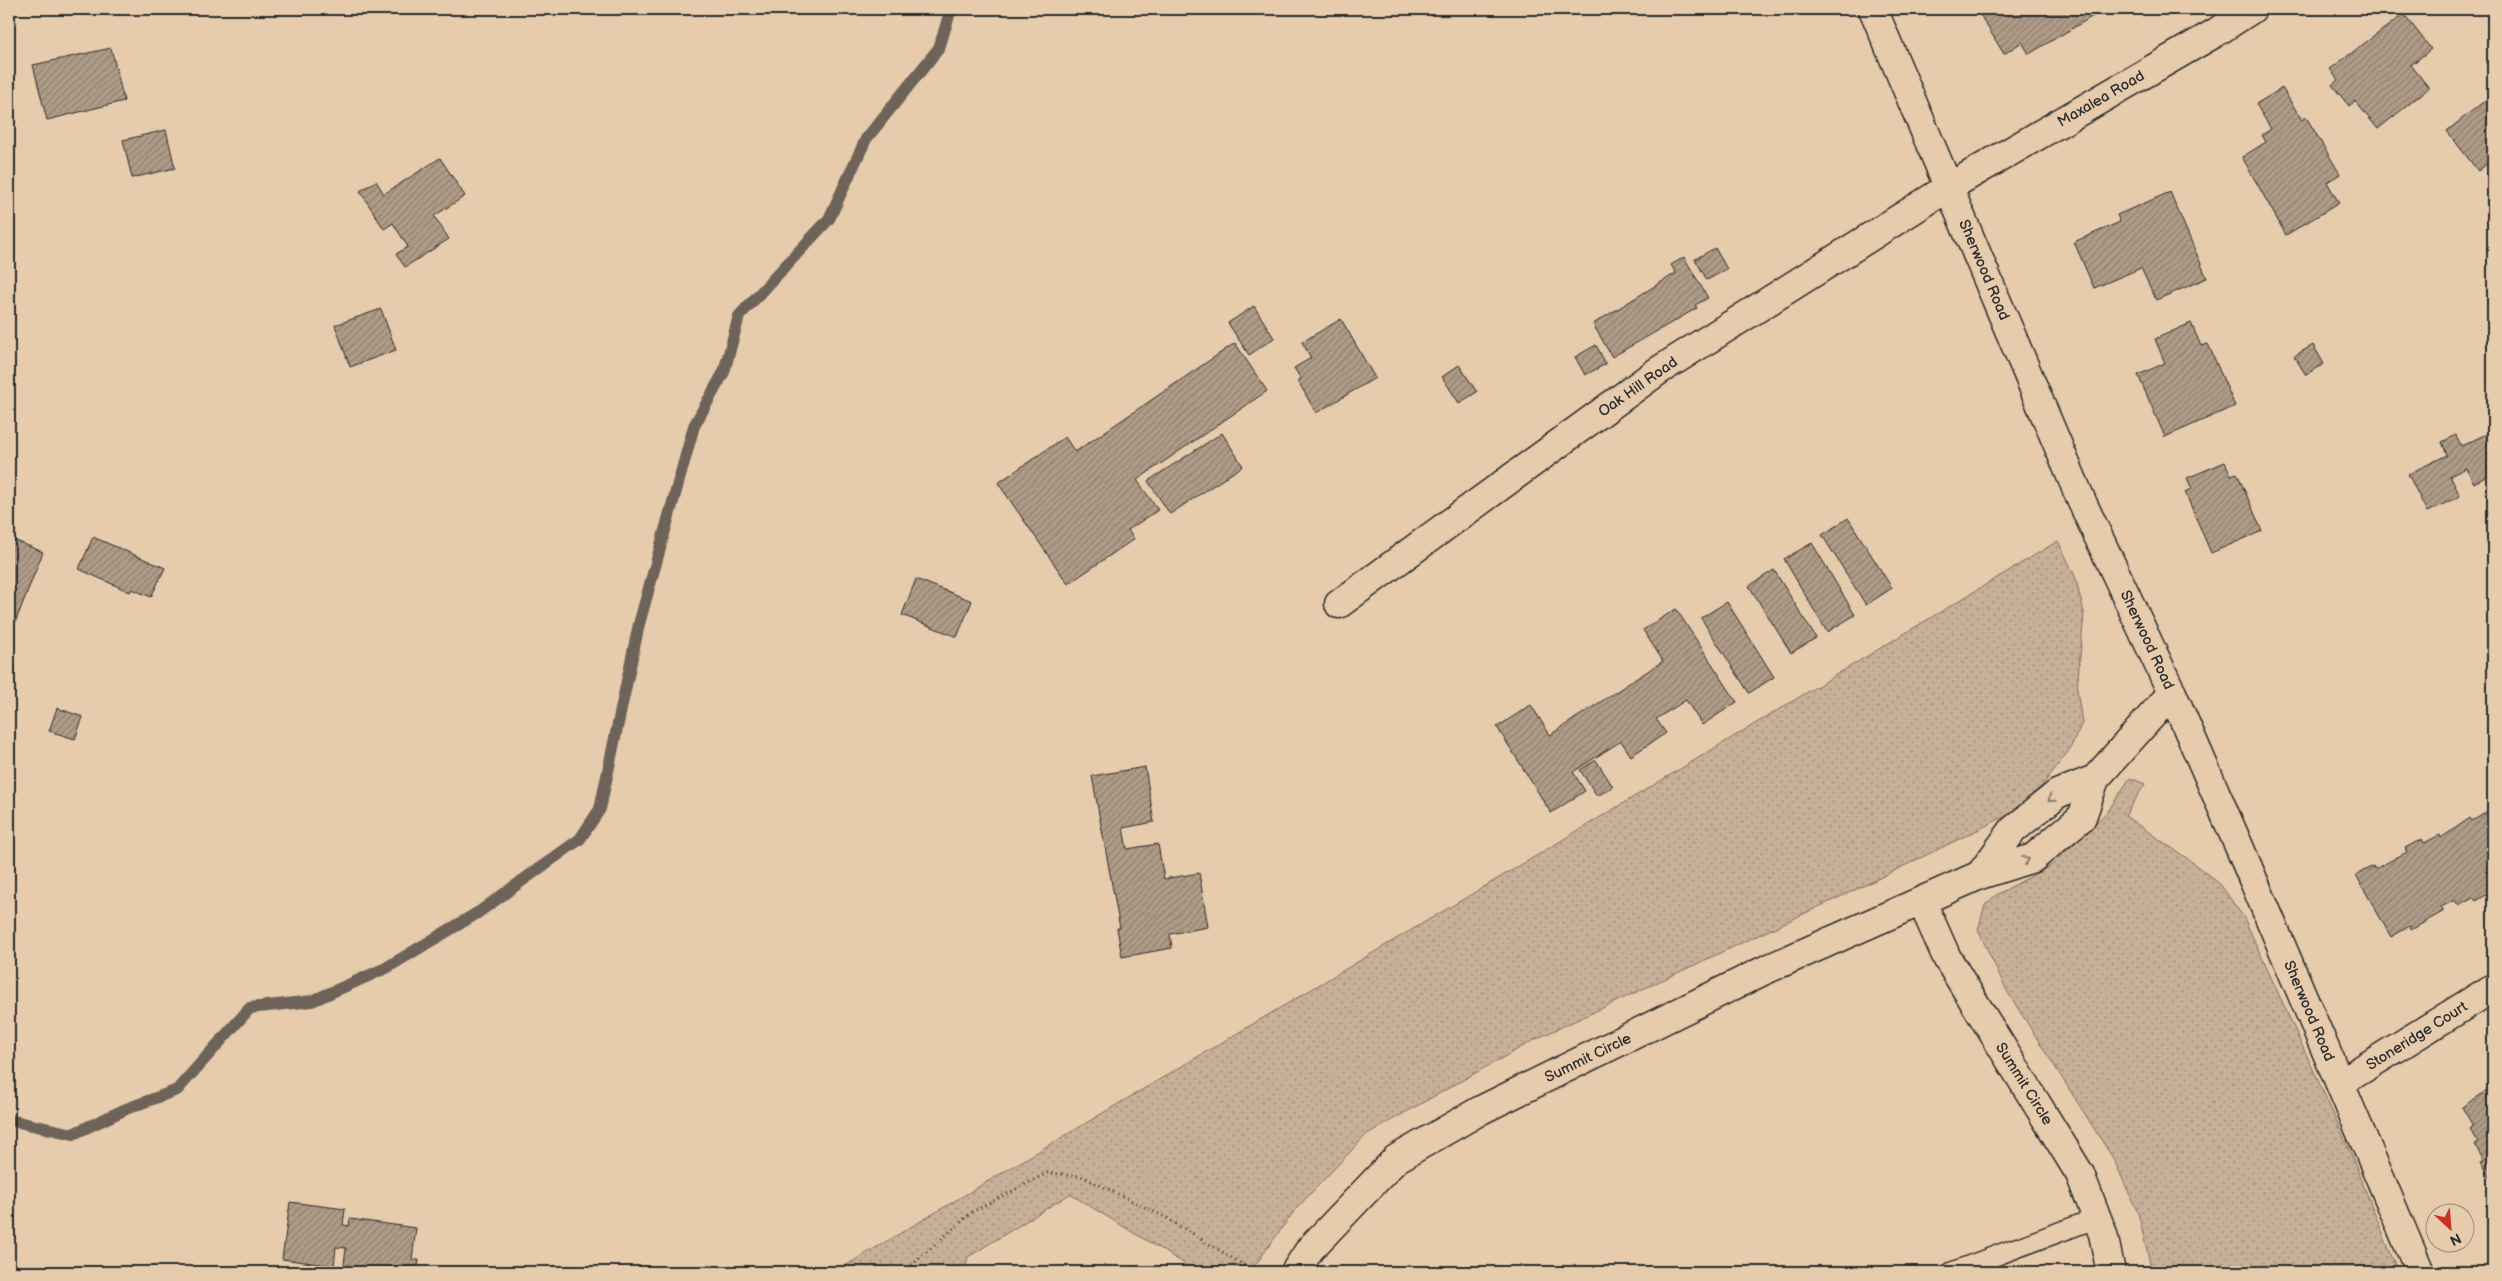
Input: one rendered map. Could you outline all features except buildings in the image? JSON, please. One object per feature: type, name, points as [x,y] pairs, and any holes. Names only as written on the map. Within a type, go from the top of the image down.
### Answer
[{"type":"street","name":"Sherwood Road","points":[[1873,9],[2082,502],[2172,693],[2420,1272]]},
{"type":"street","name":"Maxalea Road","points":[[1949,187],[2215,33],[2252,9]]},
{"type":"street","name":"Oak Hill Road","points":[[1339,604],[1658,371],[1949,187]]},
{"type":"street","name":"Summit Circle","points":[[1295,1272],[1310,1249],[1396,1159],[1481,1110],[1755,976],[1980,875],[2033,858],[2082,817],[2095,779],[2172,693]]},
{"type":"street","name":"Summit Circle","points":[[1922,902],[1946,958],[2080,1174],[2098,1218],[2111,1272]]},
{"type":"street","name":"Stoneridge Court","points":[[2340,1084],[2493,988]]},
{"type":"lane","points":[[1952,1272],[2098,1218]]},
{"type":"path","points":[[904,1272],[972,1212],[1046,1174],[1081,1176],[1165,1217],[1255,1272]]},
{"type":"shaded area","points":[[2058,541],[2075,576],[2084,613],[2077,689],[2082,723],[2070,749],[2041,787],[2006,816],[1859,888],[1534,1040],[1367,1134],[1295,1210],[1250,1272],[1198,1272],[1070,1194],[968,1257],[964,1272],[835,1272],[1531,859]]},
{"type":"shaded area","points":[[2130,778],[2145,784],[2125,816],[2188,859],[2220,884],[2244,918],[2347,1144],[2398,1272],[2152,1272],[2138,1213],[2114,1160],[2007,991],[1978,930],[1985,905],[1996,895],[2052,865],[2108,811]]},
{"type":"waterway","points":[[9,1120],[73,1134],[126,1109],[177,1090],[250,1008],[312,1001],[386,968],[479,912],[580,839],[600,809],[639,624],[694,426],[724,372],[739,316],[829,219],[866,139],[939,48],[951,9]]}]
